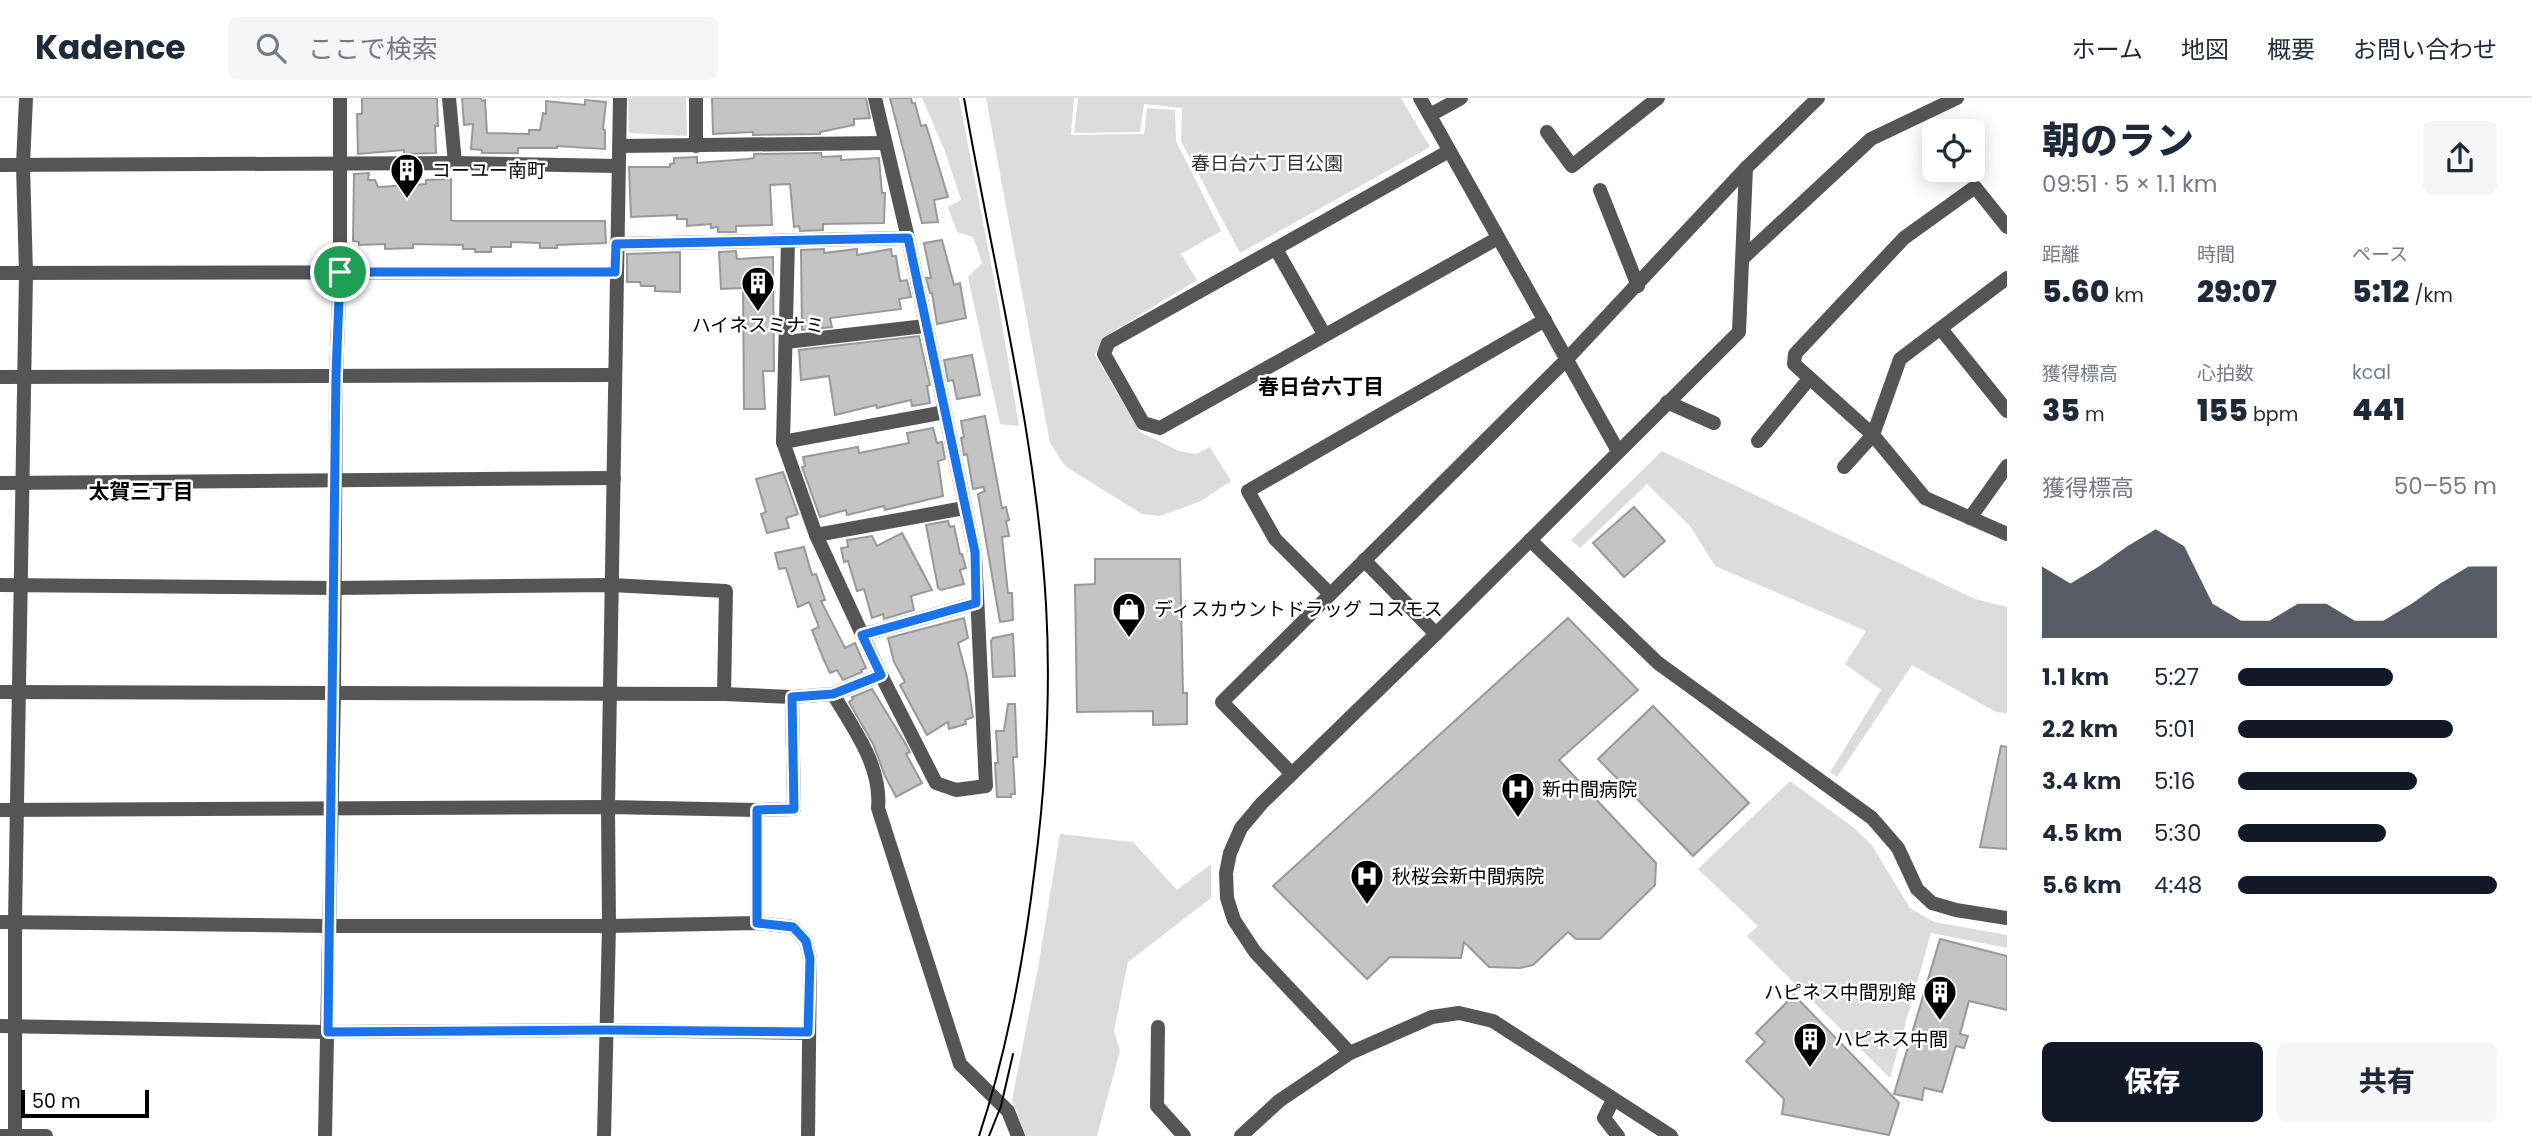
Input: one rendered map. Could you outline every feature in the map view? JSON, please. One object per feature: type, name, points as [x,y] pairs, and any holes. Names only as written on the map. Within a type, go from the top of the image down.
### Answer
[{"type":"street","points":[[15,1136],[15,922],[26,273],[23,165],[26,98]]},
{"type":"street","points":[[325,1136],[334,692],[340,98]]},
{"type":"street","points":[[449,98],[455,163]]},
{"type":"street","points":[[604,1136],[609,926],[615,272],[620,98]]},
{"type":"street","points":[[696,98],[696,146]]},
{"type":"street","points":[[788,241],[783,442],[816,535],[881,675],[936,783],[956,790],[986,786],[975,552],[908,238],[875,98]]},
{"type":"street","points":[[1420,98],[1618,451]]},
{"type":"street","points":[[1430,116],[1461,98]]},
{"type":"street","points":[[1292,774],[1222,702],[1567,359],[1746,168],[1818,98]]},
{"type":"street","points":[[1743,258],[1871,139],[1957,98]]},
{"type":"street","points":[[1547,132],[1572,166],[1650,100]]},
{"type":"street","points":[[619,146],[885,144]]},
{"type":"street","points":[[1449,150],[1108,343],[1104,354],[1110,366],[1143,423],[1160,428],[1498,238]]},
{"type":"street","points":[[0,166],[455,163],[617,166]]},
{"type":"street","points":[[1350,1053],[1255,952],[1234,920],[1227,898],[1226,873],[1230,853],[1241,828],[1262,803],[1739,332],[1746,168]]},
{"type":"street","points":[[2007,227],[1975,187],[1904,238],[1794,354],[1794,364],[1874,435],[1925,498],[2007,534]]},
{"type":"street","points":[[1600,190],[1638,286]]},
{"type":"street","points":[[616,244],[908,238]]},
{"type":"street","points":[[1276,249],[1324,334]]},
{"type":"street","points":[[0,273],[615,272]]},
{"type":"street","points":[[1844,467],[1874,435],[1900,359],[2007,278]]},
{"type":"street","points":[[1329,593],[1275,539],[1248,491],[1545,320]]},
{"type":"street","points":[[786,342],[925,326]]},
{"type":"street","points":[[1941,329],[2007,411]]},
{"type":"street","points":[[0,377],[614,375]]},
{"type":"street","points":[[1758,441],[1809,379]]},
{"type":"street","points":[[1667,402],[1714,423]]},
{"type":"street","points":[[783,442],[945,412]]},
{"type":"street","points":[[1970,518],[2007,466]]},
{"type":"street","points":[[0,483],[614,478]]},
{"type":"street","points":[[816,535],[964,508]]},
{"type":"street","points":[[1530,540],[1658,663],[1872,818],[1898,848],[1917,888],[1932,903],[1956,910],[2007,918]]},
{"type":"street","points":[[1364,560],[1436,634]]},
{"type":"street","points":[[0,585],[335,588],[611,585],[726,591],[724,694]]},
{"type":"street","points":[[862,635],[976,603]]},
{"type":"street","points":[[0,692],[724,694],[792,697],[833,694],[881,675]]},
{"type":"street","points":[[833,694],[866,750],[879,791],[878,808],[960,1064],[1008,1111],[1018,1136]]},
{"type":"street","points":[[0,810],[608,807],[794,809],[792,697]]},
{"type":"street","points":[[757,810],[757,923]]},
{"type":"street","points":[[0,922],[328,926],[757,923],[793,927],[806,941],[810,959],[808,1136]]},
{"type":"street","points":[[1241,1136],[1279,1101],[1350,1053],[1432,1017],[1459,1013],[1493,1021],[1671,1136]]},
{"type":"street","points":[[0,1026],[328,1032],[808,1032]]},
{"type":"street","points":[[1158,1027],[1157,1106],[1184,1136]]},
{"type":"street","points":[[1613,1100],[1604,1118],[1618,1136]]},
{"type":"street","points":[[0,1136],[46,1136]]},
{"type":"green space","points":[[628,98],[686,98],[687,136],[629,133]]},
{"type":"green space","points":[[922,98],[959,98],[1019,426],[1000,424],[968,277],[982,263],[973,237],[957,232],[948,207],[961,200],[944,149]]},
{"type":"green space","points":[[986,98],[1074,98],[1071,135],[1144,134],[1147,108],[1175,110],[1176,141],[1221,231],[1181,254],[1197,280],[1104,337],[1095,355],[1140,432],[1179,451],[1196,454],[1210,447],[1231,481],[1201,501],[1160,516],[1142,514],[1065,466],[1050,443]]},
{"type":"green space","name":"春日台六丁目公園","points":[[1078,98],[1401,98],[1430,147],[1240,253],[1181,141],[1182,108],[1144,104],[1140,132],[1074,133]]},
{"type":"green space","points":[[1662,451],[1975,599],[2007,607],[2007,713],[1996,712],[1912,665],[1837,777],[1830,772],[1881,690],[1845,664],[1866,631],[1715,566],[1690,526],[1647,484],[1580,548],[1571,540]]},
{"type":"green space","points":[[1790,781],[1854,828],[1871,844],[1910,908],[1934,922],[2007,935],[2007,948],[1931,933],[1890,1078],[1747,936],[1758,926],[1698,869]]},
{"type":"green space","points":[[1060,834],[1133,842],[1177,890],[1211,864],[1211,898],[1128,962],[1114,1031],[1120,1051],[1097,1136],[1026,1136],[1012,1100],[1038,968]]},
{"type":"building","points":[[362,98],[437,98],[436,153],[404,154],[404,150],[358,154],[357,114],[362,114]]},
{"type":"building","points":[[462,98],[485,100],[487,133],[529,134],[529,130],[540,130],[543,113],[546,114],[546,101],[585,105],[585,100],[606,102],[603,129],[605,149],[557,146],[518,148],[518,153],[482,153],[482,150],[471,149],[473,124],[464,125]]},
{"type":"building","points":[[712,98],[866,98],[870,118],[854,119],[854,125],[820,134],[713,134]]},
{"type":"building","points":[[890,98],[911,98],[921,126],[926,125],[948,197],[934,200],[938,222],[922,223]]},
{"type":"building","points":[[821,153],[822,157],[841,156],[841,160],[879,158],[882,193],[885,193],[884,223],[823,224],[823,230],[800,231],[799,226],[794,227],[790,184],[770,185],[772,225],[736,226],[736,232],[718,232],[718,227],[711,228],[711,224],[687,226],[687,219],[677,219],[677,215],[631,217],[629,167],[670,167],[674,158],[697,157],[697,163],[754,158],[754,154]]},
{"type":"building","points":[[369,173],[368,180],[375,180],[378,187],[426,184],[426,180],[451,179],[451,220],[454,221],[605,221],[606,243],[540,248],[540,243],[511,242],[511,247],[491,247],[491,252],[463,249],[463,245],[413,244],[413,248],[385,249],[385,244],[359,245],[359,242],[353,241],[354,174]]},
{"type":"building","points":[[942,240],[954,285],[960,283],[966,318],[937,324],[932,293],[926,278],[931,278],[924,243]]},
{"type":"building","points":[[824,249],[824,253],[857,249],[857,255],[891,249],[892,256],[896,256],[900,281],[907,280],[911,297],[899,299],[901,309],[830,318],[832,327],[802,330],[801,250]]},
{"type":"building","points":[[736,251],[737,259],[773,257],[774,371],[763,371],[765,409],[744,409],[743,288],[721,289],[719,252]]},
{"type":"building","points":[[680,252],[680,292],[655,291],[655,286],[627,282],[627,254]]},
{"type":"building","points":[[919,336],[930,385],[927,386],[930,403],[912,406],[911,400],[835,415],[829,376],[801,380],[799,350]]},
{"type":"building","points":[[972,355],[980,395],[957,399],[953,380],[948,381],[944,360]]},
{"type":"building","points":[[985,416],[1002,508],[1006,507],[1009,520],[1006,521],[1009,536],[1002,537],[1008,593],[1012,593],[1013,620],[1000,622],[978,494],[985,491],[983,487],[973,489],[967,454],[964,455],[961,438],[964,437],[961,421]]},
{"type":"building","points":[[933,428],[937,443],[942,442],[945,459],[938,461],[943,496],[885,510],[884,506],[847,515],[846,510],[820,517],[802,467],[805,466],[803,457],[858,447],[859,453],[909,443],[907,433]]},
{"type":"building","points":[[783,472],[798,514],[786,518],[789,528],[767,533],[761,514],[766,512],[756,479]]},
{"type":"building","points":[[1634,507],[1665,541],[1624,577],[1593,543]]},
{"type":"building","points":[[948,521],[950,527],[954,526],[966,568],[960,570],[964,584],[941,590],[938,588],[926,525]]},
{"type":"building","points":[[902,533],[932,590],[911,596],[914,610],[884,619],[883,614],[872,618],[864,589],[857,591],[841,548],[848,547],[847,540],[872,536],[877,546]]},
{"type":"building","points":[[804,547],[812,575],[816,574],[825,600],[821,601],[845,648],[855,643],[866,668],[843,680],[837,670],[830,673],[823,658],[812,630],[819,627],[809,602],[798,607],[786,568],[779,569],[775,553]]},
{"type":"building","name":"ディスカウントドラッグ コスモス","points":[[1095,559],[1180,559],[1183,693],[1187,693],[1187,724],[1153,725],[1153,711],[1077,712],[1075,585],[1095,584]]},
{"type":"building","points":[[964,618],[968,638],[958,643],[973,717],[965,720],[966,724],[949,729],[948,722],[927,735],[900,685],[905,682],[894,662],[888,638]]},
{"type":"building","name":"新中間病院","points":[[1568,618],[1638,690],[1559,760],[1656,863],[1655,885],[1600,939],[1576,939],[1568,932],[1533,965],[1520,968],[1489,967],[1464,942],[1461,958],[1390,957],[1367,979],[1273,886]]},
{"type":"building","points":[[1013,634],[1015,676],[993,677],[991,641],[993,638]]},
{"type":"building","points":[[872,689],[910,752],[906,754],[922,783],[896,797],[873,744],[849,702],[852,697]]},
{"type":"building","points":[[1008,704],[1015,704],[1015,794],[1011,794],[1011,797],[997,797],[996,731],[1004,731]]},
{"type":"building","points":[[1653,706],[1749,803],[1693,856],[1598,759]]},
{"type":"building","points":[[2001,746],[2007,747],[2007,849],[1980,847]]},
{"type":"building","name":"ハピネス中間別館","points":[[1940,939],[2007,956],[2007,1010],[1969,1001],[1960,1034],[1968,1036],[1964,1048],[1956,1046],[1942,1092],[1924,1088],[1922,1100],[1894,1094]]},
{"type":"building","name":"ハピネス中間","points":[[1794,995],[1899,1103],[1889,1135],[1782,1114],[1784,1099],[1746,1061],[1765,1042],[1756,1033]]},
{"type":"tram line","points":[[964,98],[1033,476],[1046,604],[1048,670],[1042,802],[1026,936],[1007,1037],[979,1136]]},
{"type":"tram line","points":[[989,1136],[1001,1106],[1013,1054]]},
{"type":"place","name":"コーユー南町","points":[[407,200]]},
{"type":"place","name":"ハイネスミナミ","points":[[758,313]]},
{"type":"place","name":"ディスカウントドラッグ コスモス","points":[[1129,639]]},
{"type":"place","name":"新中間病院","points":[[1518,819]]},
{"type":"place","name":"秋桜会新中間病院","points":[[1367,906]]},
{"type":"place","name":"ハピネス中間別館","points":[[1940,1022]]},
{"type":"place","name":"ハピネス中間","points":[[1810,1069]]},
{"type":"district","name":"春日台六丁目","points":[[1321,386]]},
{"type":"district","name":"太賀三丁目","points":[[141,491]]},
{"type":"route","points":[[908,238],[975,552],[976,603],[862,635],[881,675],[833,694],[792,697],[794,809],[757,810],[757,923],[793,927],[806,941],[810,959],[808,1032],[328,1032],[336,375],[340,272],[615,272],[616,244],[908,238]]}]
